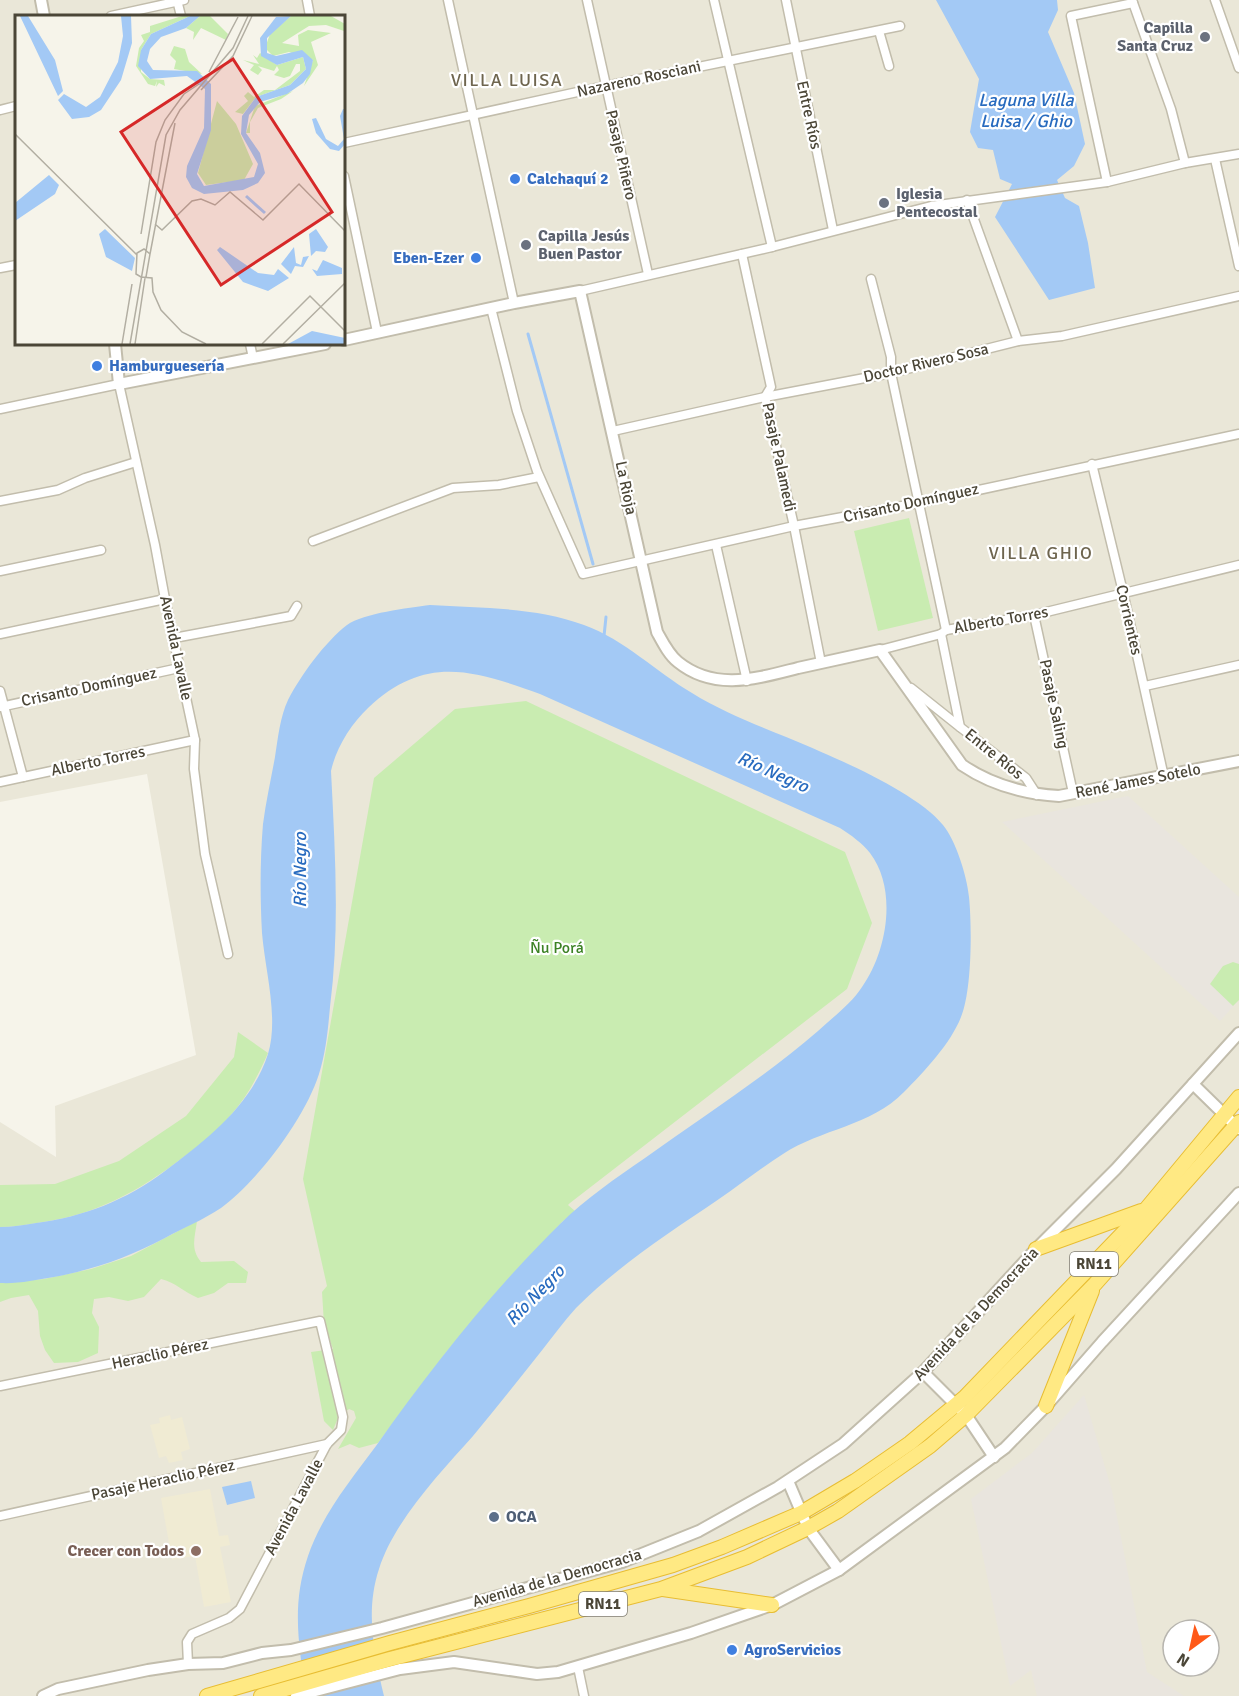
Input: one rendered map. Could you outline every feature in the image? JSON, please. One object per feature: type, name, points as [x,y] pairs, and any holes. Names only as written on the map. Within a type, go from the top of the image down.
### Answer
[{"type":"highway","name":"Avenida de la Democracia","points":[[207,1696],[673,1565],[801,1513],[855,1481],[900,1449],[964,1398],[1146,1209],[1239,1097]]},
{"type":"highway","name":"RN11","points":[[261,1696],[278,1690],[395,1664],[661,1589],[747,1557],[808,1528],[867,1492],[930,1446],[966,1415],[1095,1284],[1238,1126]]},
{"type":"highway","points":[[1036,1249],[1146,1209]]},
{"type":"highway","points":[[1046,1406],[1095,1284]]},
{"type":"highway","points":[[661,1589],[772,1605]]},
{"type":"street","points":[[41,0],[44,15]]},
{"type":"street","points":[[115,15],[180,0],[181,15]]},
{"type":"street","points":[[307,0],[310,15]]},
{"type":"street","points":[[448,0],[513,303]]},
{"type":"street","name":"Pasaje Piñero","points":[[587,0],[648,274]]},
{"type":"street","points":[[714,0],[772,247]]},
{"type":"street","name":"Entre Ríos","points":[[786,0],[832,230]]},
{"type":"street","points":[[1215,0],[1239,68]]},
{"type":"street","points":[[1107,182],[1071,16],[1132,1],[1171,109],[1185,163]]},
{"type":"street","name":"Nazareno Rosciani","points":[[345,143],[727,60],[900,26]]},
{"type":"street","points":[[879,31],[890,66]]},
{"type":"street","points":[[0,110],[15,106]]},
{"type":"street","points":[[345,340],[513,303],[580,291],[772,247],[931,206],[1107,182],[1185,163],[1239,154]]},
{"type":"street","points":[[1215,159],[1239,266]]},
{"type":"street","points":[[345,181],[377,332]]},
{"type":"street","points":[[967,200],[1018,341]]},
{"type":"street","name":"Pasaje Palamedi","points":[[742,254],[771,387],[765,397],[794,526],[821,663]]},
{"type":"street","points":[[0,257],[1,268]]},
{"type":"street","name":"Entre Ríos","points":[[871,279],[891,357],[891,373],[918,502],[960,727],[1026,778],[1037,795]]},
{"type":"street","name":"La Rioja","points":[[580,291],[657,632],[678,662],[694,672]]},
{"type":"street","name":"Doctor Rivero Sosa","points":[[613,431],[765,397],[891,373],[1018,341],[1062,336],[1239,296]]},
{"type":"street","points":[[313,541],[453,488],[499,485],[539,477],[517,411],[491,308]]},
{"type":"street","name":"Avenida Lavalle","points":[[115,345],[119,384],[195,740],[195,769],[205,854],[228,954]]},
{"type":"street","points":[[250,345],[253,358]]},
{"type":"street","points":[[0,409],[319,345]]},
{"type":"street","name":"Crisanto Domínguez","points":[[539,477],[583,574],[794,526],[1239,434]]},
{"type":"street","points":[[0,501],[58,490],[85,478],[136,462]]},
{"type":"street","name":"Corrientes","points":[[1092,464],[1164,777]]},
{"type":"street","points":[[716,545],[747,681]]},
{"type":"street","points":[[0,571],[100,550]]},
{"type":"street","name":"Alberto Torres","points":[[694,672],[722,681],[747,681],[880,650],[943,632],[1034,615],[1239,566]]},
{"type":"street","points":[[0,634],[165,599]]},
{"type":"street","points":[[174,638],[291,616],[297,606]]},
{"type":"street","name":"Pasaje Saling","points":[[1034,615],[1073,793]]},
{"type":"street","name":"Entre Ríos","points":[[880,650],[962,765],[979,776],[1037,795]]},
{"type":"street","points":[[1144,686],[1239,665]]},
{"type":"street","name":"Crisanto Domínguez","points":[[2,706],[179,668]]},
{"type":"street","points":[[905,684],[960,727]]},
{"type":"street","points":[[0,691],[2,706],[23,777]]},
{"type":"street","name":"Alberto Torres","points":[[0,782],[195,740]]},
{"type":"street","name":"René James Sotelo","points":[[1037,795],[1059,796],[1164,777],[1239,760]]},
{"type":"street","name":"Avenida de la Democracia","points":[[43,1696],[58,1689],[148,1670],[188,1664],[223,1663],[262,1653],[291,1650],[382,1628],[622,1562],[699,1531],[788,1480],[843,1444],[923,1372],[1036,1249],[1116,1169],[1239,1033]]},
{"type":"street","points":[[1193,1084],[1238,1126]]},
{"type":"street","points":[[296,1696],[395,1664],[454,1662],[537,1674],[578,1668],[772,1605],[839,1570],[994,1457],[1046,1406],[1239,1193]]},
{"type":"street","name":"Avenida Lavalle","points":[[188,1664],[187,1642],[192,1634],[229,1618],[240,1609],[327,1444],[341,1430],[343,1417],[320,1321]]},
{"type":"street","name":"Heraclio Pérez","points":[[0,1386],[320,1321]]},
{"type":"street","points":[[923,1372],[966,1415],[994,1457]]},
{"type":"street","name":"Pasaje Heraclio Pérez","points":[[0,1516],[327,1444]]},
{"type":"street","points":[[788,1480],[808,1528],[839,1570]]},
{"type":"street","points":[[578,1668],[584,1696]]},
{"type":"shaded area","points":[[0,0],[1239,0],[1239,1696],[0,1696],[0,1122],[56,1157],[55,1106],[196,1055],[147,774],[0,802]]},
{"type":"shaded area","points":[[1128,796],[1239,897],[1239,1000],[1220,1021],[1002,822]]},
{"type":"shaded area","points":[[1084,1395],[1112,1491],[1147,1672],[1184,1696],[1037,1696],[1031,1670],[1010,1686],[971,1499],[1032,1453]]},
{"type":"shaded area","points":[[170,1415],[171,1420],[182,1417],[190,1449],[181,1452],[183,1460],[169,1463],[166,1456],[159,1458],[150,1425],[160,1423],[159,1418]]},
{"type":"shaded area","name":"Crecer con Todos","points":[[210,1489],[219,1536],[228,1535],[230,1545],[220,1547],[231,1602],[204,1607],[195,1556],[172,1560],[161,1498]]},
{"type":"green space","points":[[909,518],[933,618],[878,631],[854,531]]},
{"type":"green space","name":"Ñu Porá","points":[[526,701],[845,852],[872,923],[847,989],[570,1203],[568,1205],[575,1211],[562,1222],[448,1350],[378,1443],[359,1448],[350,1444],[338,1449],[356,1418],[354,1411],[349,1409],[338,1418],[333,1430],[324,1421],[311,1352],[333,1349],[324,1324],[322,1292],[327,1286],[303,1179],[374,778],[455,709]]},
{"type":"green space","points":[[1233,962],[1239,964],[1239,1000],[1233,1006],[1210,984],[1223,966]]},
{"type":"green space","points":[[238,1032],[268,1053],[242,1101],[225,1122],[203,1142],[150,1181],[97,1208],[58,1219],[0,1227],[0,1185],[55,1184],[119,1161],[186,1116],[234,1057]]},
{"type":"green space","points":[[197,1221],[194,1248],[201,1262],[234,1261],[248,1272],[246,1283],[228,1283],[214,1293],[198,1298],[171,1282],[161,1279],[144,1297],[128,1301],[109,1297],[94,1299],[92,1313],[99,1327],[98,1353],[78,1362],[54,1363],[45,1350],[40,1336],[38,1311],[29,1295],[0,1302],[0,1283],[44,1279],[91,1269],[131,1256]]},
{"type":"water","name":"Laguna Villa Luisa / Ghio","points":[[936,0],[1057,0],[1058,10],[1048,32],[1074,93],[1085,144],[1074,166],[1057,180],[1065,198],[1079,206],[1095,288],[1049,300],[995,217],[1012,184],[1000,179],[993,150],[978,148],[970,132],[979,79]]},
{"type":"water","name":"Río Negro","points":[[430,605],[488,608],[547,615],[599,631],[706,701],[735,716],[862,771],[917,802],[932,813],[948,832],[963,869],[970,910],[969,975],[965,1005],[951,1037],[904,1092],[877,1113],[783,1154],[645,1250],[592,1292],[576,1308],[482,1425],[419,1498],[395,1533],[386,1551],[379,1569],[372,1601],[374,1648],[384,1696],[306,1696],[299,1642],[298,1609],[308,1556],[321,1526],[338,1499],[418,1388],[510,1276],[590,1197],[776,1065],[847,1005],[871,973],[883,939],[886,921],[884,885],[879,868],[867,849],[840,828],[516,685],[493,678],[450,672],[430,674],[410,680],[389,691],[362,714],[340,745],[333,762],[331,771],[336,918],[328,1024],[319,1074],[292,1129],[250,1182],[221,1208],[200,1220],[124,1257],[97,1266],[69,1274],[0,1283],[0,1227],[53,1220],[87,1212],[135,1191],[165,1171],[211,1134],[239,1106],[250,1090],[268,1054],[271,1040],[272,1010],[262,933],[261,851],[263,824],[285,707],[293,690],[314,660],[330,640],[347,625],[375,614]]},
{"type":"water","points":[[251,1481],[255,1498],[227,1505],[222,1487]]},
{"type":"waterway","points":[[528,334],[593,564]]},
{"type":"waterway","points":[[604,636],[606,617]]},
{"type":"place","name":"Capilla Santa Cruz","points":[[1205,37]]},
{"type":"place","name":"Calchaquí 2","points":[[515,179]]},
{"type":"place","name":"Iglesia Pentecostal","points":[[884,203]]},
{"type":"place","name":"Capilla Jesús Buen Pastor","points":[[526,245]]},
{"type":"place","name":"Eben-Ezer","points":[[476,258]]},
{"type":"place","name":"Hamburguesería","points":[[97,366]]},
{"type":"place","name":"OCA","points":[[494,1517]]},
{"type":"place","name":"Crecer con Todos","points":[[196,1551]]},
{"type":"place","name":"AgroServicios","points":[[732,1650]]},
{"type":"district","name":"VILLA LUISA","points":[[507,80]]},
{"type":"district","name":"VILLA GHIO","points":[[1041,553]]}]
